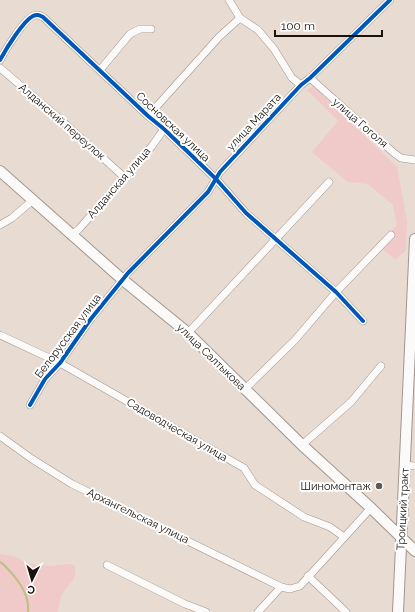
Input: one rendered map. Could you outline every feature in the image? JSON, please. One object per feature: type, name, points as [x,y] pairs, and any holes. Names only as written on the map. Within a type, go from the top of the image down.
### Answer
[{"type":"main road","name":"улица Салтыкова","points":[[0,171],[123,280],[188,333],[244,390],[415,551]]},
{"type":"main road","name":"Троицкий тракт","points":[[398,612],[402,539],[410,466],[415,239]]},
{"type":"street","points":[[229,0],[240,18],[258,30],[274,49],[292,78],[301,85]]},
{"type":"street","name":"улица Марата","points":[[123,280],[128,273],[208,192],[220,172],[301,85],[390,0]]},
{"type":"street","name":"Сосновская улица","points":[[0,60],[14,36],[32,16],[37,14],[43,17],[216,179],[246,213],[336,292],[363,321]]},
{"type":"street","points":[[148,116],[219,37],[240,18]]},
{"type":"street","points":[[100,70],[130,34],[140,28],[151,29]]},
{"type":"street","name":"Алданский переулок","points":[[0,68],[60,119],[124,177]]},
{"type":"street","name":"улица Гоголя","points":[[310,78],[394,153],[402,158],[415,160]]},
{"type":"street","name":"Алданская улица","points":[[72,234],[152,146],[164,129]]},
{"type":"street","points":[[188,333],[329,182]]},
{"type":"street","points":[[0,225],[12,218],[33,200]]},
{"type":"street","points":[[244,390],[295,340],[336,292],[391,236]]},
{"type":"street","name":"Белорусская улица","points":[[30,405],[45,379],[60,363],[90,320],[123,280]]},
{"type":"street","name":"Садоводческая улица","points":[[0,335],[60,363],[244,468],[255,485],[304,517],[330,527],[344,537]]},
{"type":"street","points":[[302,445],[351,402],[380,366]]},
{"type":"street","name":"Архангельская улица","points":[[0,436],[32,459],[72,484],[281,587]]},
{"type":"street","points":[[258,612],[281,587],[290,589],[300,586],[371,508]]},
{"type":"street","points":[[107,565],[185,604],[206,612]]},
{"type":"street","points":[[308,576],[346,612]]},
{"type":"shaded area","points":[[313,86],[397,167],[407,221],[406,250],[395,260],[376,243],[397,226],[393,205],[368,184],[348,182],[312,152],[338,121],[307,90]]},
{"type":"shaded area","points":[[0,554],[14,556],[29,564],[51,566],[68,564],[75,565],[74,578],[62,595],[58,612],[0,612]]},
{"type":"waterway","points":[[0,562],[13,574],[21,586],[27,598],[28,612]]},
{"type":"cycle path","points":[[30,405],[45,379],[60,363],[90,320],[128,273],[208,192],[220,172],[301,85],[390,0]]},
{"type":"cycle path","points":[[0,60],[24,23],[36,15],[43,17],[216,179],[246,213],[336,292],[363,321]]},
{"type":"place","name":"Шиномонтаж","points":[[379,486]]}]
